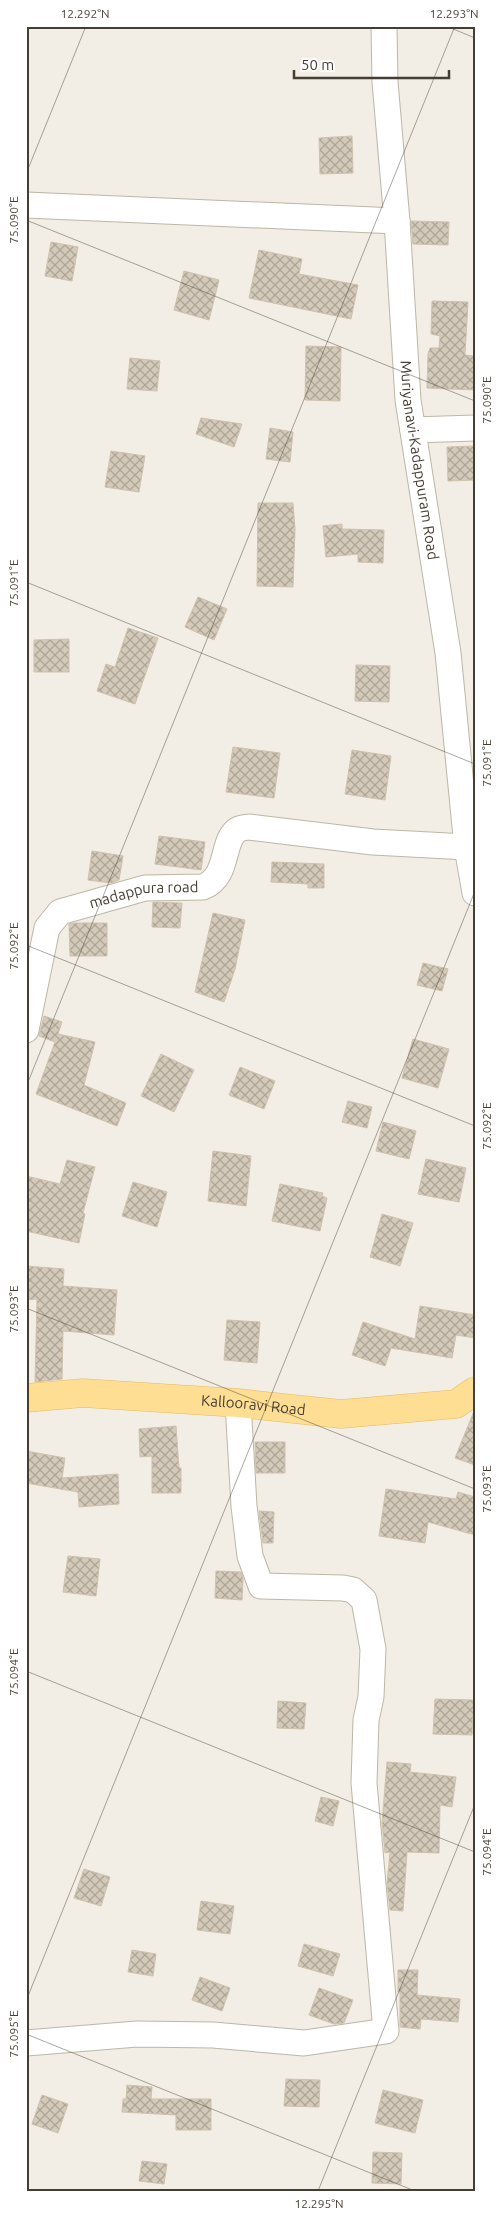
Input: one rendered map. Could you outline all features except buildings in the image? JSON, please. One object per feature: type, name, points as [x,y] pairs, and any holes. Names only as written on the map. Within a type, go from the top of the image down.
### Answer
[{"type":"main road","name":"Kallooravi Road","points":[[26,1398],[83,1393],[238,1403],[341,1414],[456,1404],[475,1391]]},
{"type":"street","name":"Muriyanavi-Kadappuram Road","points":[[384,26],[385,82],[397,221],[408,400],[448,653],[467,847],[475,893]]},
{"type":"street","points":[[26,204],[397,221]]},
{"type":"street","points":[[413,430],[475,428]]},
{"type":"street","name":"madappura road","points":[[26,1030],[47,928],[60,912],[145,888],[203,887],[210,884],[224,863],[232,834],[238,829],[248,828],[373,842],[467,847]]},
{"type":"street","points":[[26,2043],[146,2034],[213,2035],[304,2043],[386,2031],[364,1783],[366,1720],[371,1697],[373,1649],[364,1600],[353,1590],[343,1588],[261,1586],[250,1556],[244,1506],[238,1403]]}]
